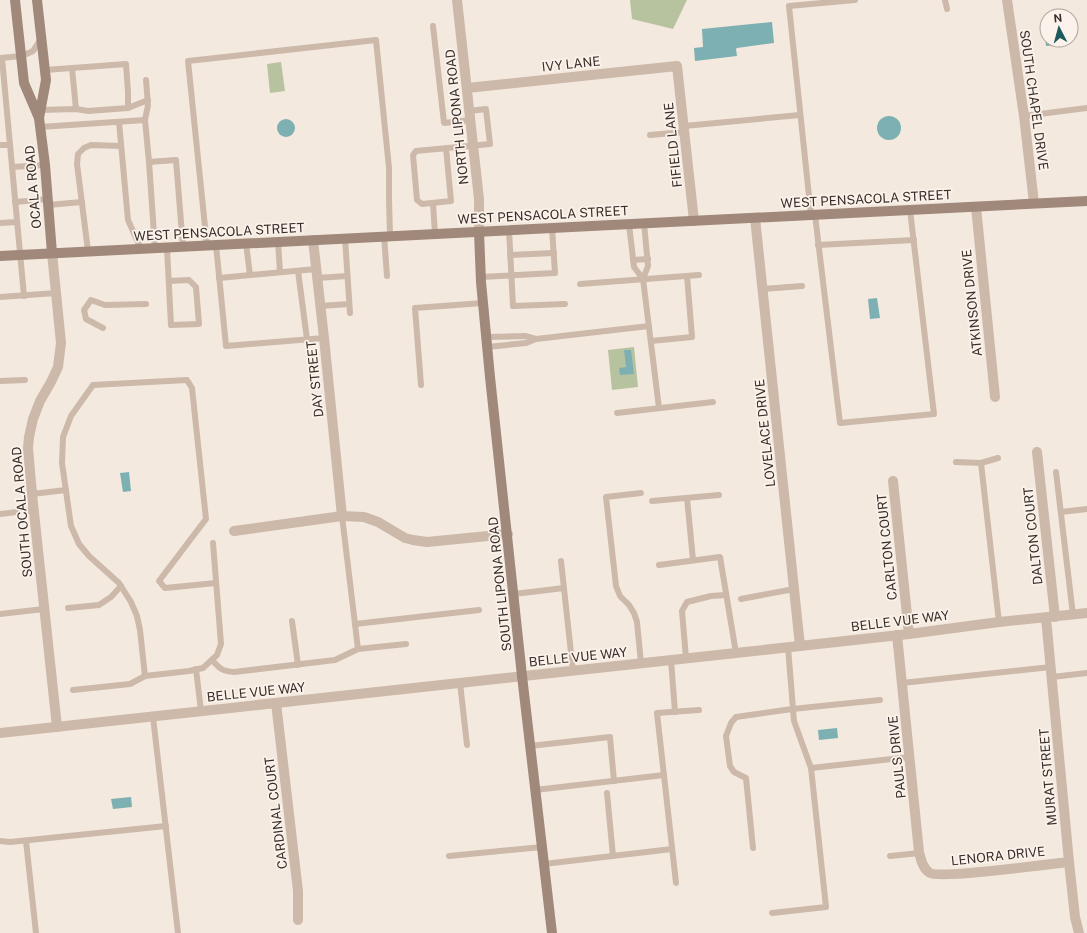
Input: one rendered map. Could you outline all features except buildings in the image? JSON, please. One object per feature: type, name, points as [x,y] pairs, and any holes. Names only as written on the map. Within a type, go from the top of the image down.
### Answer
[{"type":"main road","name":"OCALA ROAD","points":[[15,0],[24,83],[40,118]]},
{"type":"main road","name":"OCALA ROAD","points":[[37,0],[46,80],[40,118],[52,253]]},
{"type":"main road","name":"WEST PENSACOLA STREET","points":[[0,256],[1087,201]]},
{"type":"main road","name":"SOUTH LIPONA ROAD","points":[[479,232],[481,277],[487,342],[522,676],[552,933]]},
{"type":"street","name":"NORTH LIPONA ROAD","points":[[457,0],[479,199],[479,232]]},
{"type":"street","name":"SOUTH CHAPEL DRIVE","points":[[1007,0],[1024,116],[1034,203]]},
{"type":"street","name":"IVY LANE","points":[[467,88],[677,66]]},
{"type":"street","name":"FIFIELD LANE","points":[[677,66],[694,221]]},
{"type":"street","name":"ATKINSON DRIVE","points":[[976,207],[995,397]]},
{"type":"street","name":"LOVELACE DRIVE","points":[[755,218],[800,646]]},
{"type":"street","name":"DAY STREET","points":[[313,240],[342,516]]},
{"type":"street","name":"SOUTH OCALA ROAD","points":[[52,253],[61,343],[60,355],[58,367],[40,401],[33,419],[28,437],[28,448],[57,727]]},
{"type":"street","name":"DALTON COURT","points":[[1037,452],[1051,617]]},
{"type":"street","name":"CARLTON COURT","points":[[893,481],[909,634]]},
{"type":"street","points":[[234,531],[342,516],[354,516],[364,517],[378,522],[405,538],[427,542],[508,534]]},
{"type":"street","name":"BELLE VUE WAY","points":[[0,733],[909,634],[999,622],[1087,614]]},
{"type":"street","name":"MURAT STREET","points":[[1051,617],[1051,672],[1069,862],[1075,917],[1079,933]]},
{"type":"street","name":"PAULS DRIVE","points":[[897,635],[920,853],[922,863],[929,873]]},
{"type":"street","name":"CARDINAL COURT","points":[[276,703],[298,891],[298,920]]},
{"type":"street","name":"LENORA DRIVE","points":[[929,873],[934,875],[962,874],[1069,862]]},
{"type":"lane","points":[[855,0],[789,6],[800,115],[840,423],[934,414],[910,210]]},
{"type":"lane","points":[[945,0],[947,9]]},
{"type":"lane","points":[[433,26],[444,123],[486,109],[490,144],[473,146],[446,148],[416,151],[413,155],[417,200],[422,204],[451,201],[446,148]]},
{"type":"lane","points":[[24,296],[1,58],[22,56],[33,51],[42,39]]},
{"type":"lane","points":[[324,338],[226,346],[219,278],[212,246],[188,61],[376,40],[389,168],[387,276]]},
{"type":"lane","points":[[45,70],[126,64],[128,108]]},
{"type":"lane","points":[[72,68],[76,109]]},
{"type":"lane","points":[[146,80],[148,105],[144,120],[149,162],[155,248]]},
{"type":"lane","points":[[40,118],[76,109],[88,112],[128,108],[148,100]]},
{"type":"lane","points":[[1024,116],[1087,108]]},
{"type":"lane","points":[[650,136],[684,129],[800,115]]},
{"type":"lane","points":[[40,118],[119,122],[144,120]]},
{"type":"lane","points":[[119,122],[128,220],[141,249]]},
{"type":"lane","points":[[0,145],[10,145]]},
{"type":"lane","points":[[88,252],[78,154],[84,148],[91,145],[121,146]]},
{"type":"lane","points":[[149,162],[176,160],[184,247]]},
{"type":"lane","points":[[12,167],[45,165]]},
{"type":"lane","points":[[15,202],[82,202]]},
{"type":"lane","points":[[432,203],[435,234]]},
{"type":"lane","points":[[0,223],[17,222]]},
{"type":"lane","points":[[629,224],[634,267],[643,279]]},
{"type":"lane","points":[[644,224],[648,266],[643,279],[659,408]]},
{"type":"lane","points":[[481,277],[555,273],[552,228]]},
{"type":"lane","points":[[509,230],[513,306],[565,304]]},
{"type":"lane","points":[[345,238],[350,313]]},
{"type":"lane","points":[[818,245],[914,240]]},
{"type":"lane","points":[[278,242],[280,272]]},
{"type":"lane","points":[[246,243],[250,275]]},
{"type":"lane","points":[[167,248],[171,325],[199,324],[196,287],[188,280],[169,281]]},
{"type":"lane","points":[[510,255],[554,253]]},
{"type":"lane","points":[[633,260],[648,260]]},
{"type":"lane","points":[[219,278],[298,271],[347,276]]},
{"type":"lane","points":[[298,271],[307,339]]},
{"type":"lane","points":[[580,284],[699,275]]},
{"type":"lane","points":[[651,341],[692,337],[687,276]]},
{"type":"lane","points":[[763,289],[802,286]]},
{"type":"lane","points":[[0,297],[56,294]]},
{"type":"lane","points":[[103,328],[86,319],[84,310],[91,300],[105,305],[146,304]]},
{"type":"lane","points":[[421,385],[415,308],[483,303]]},
{"type":"lane","points":[[320,306],[349,304]]},
{"type":"lane","points":[[487,342],[515,345],[536,339],[649,326]]},
{"type":"lane","points":[[487,342],[514,336],[525,336],[536,339]]},
{"type":"lane","points":[[514,336],[515,345]]},
{"type":"lane","points":[[0,381],[25,380]]},
{"type":"lane","points":[[145,676],[140,630],[131,602],[119,583],[89,556],[79,544],[71,526],[62,463],[63,438],[71,416],[93,385],[187,380],[192,388],[206,519],[160,581],[165,588],[216,583]]},
{"type":"lane","points":[[617,413],[713,402]]},
{"type":"lane","points":[[956,462],[981,463],[998,458]]},
{"type":"lane","points":[[981,463],[999,622]]},
{"type":"lane","points":[[1056,472],[1073,615]]},
{"type":"lane","points":[[32,494],[66,490]]},
{"type":"lane","points":[[641,493],[606,497],[616,586],[620,596],[629,605],[634,613],[637,622],[641,663]]},
{"type":"lane","points":[[652,501],[719,495]]},
{"type":"lane","points":[[687,498],[693,560]]},
{"type":"lane","points":[[1061,512],[1087,509]]},
{"type":"lane","points":[[0,514],[34,510]]},
{"type":"lane","points":[[342,516],[358,649]]},
{"type":"lane","points":[[73,690],[130,684],[145,676],[203,668],[218,655],[221,644],[213,543]]},
{"type":"lane","points":[[659,565],[720,557],[736,653]]},
{"type":"lane","points":[[561,561],[573,671]]},
{"type":"lane","points":[[68,608],[99,605],[111,597],[121,586]]},
{"type":"lane","points":[[514,594],[564,588]]},
{"type":"lane","points":[[741,599],[794,589]]},
{"type":"lane","points":[[686,658],[682,611],[687,602],[711,596],[726,595]]},
{"type":"lane","points":[[0,614],[44,609]]},
{"type":"lane","points":[[355,624],[479,610]]},
{"type":"lane","points":[[292,621],[298,665]]},
{"type":"lane","points":[[212,660],[220,669],[230,672],[335,660],[358,649],[406,644]]},
{"type":"lane","points":[[772,913],[826,907],[811,768],[794,721],[788,647]]},
{"type":"lane","points":[[671,660],[675,712]]},
{"type":"lane","points":[[196,669],[201,711]]},
{"type":"lane","points":[[902,683],[1051,672],[1087,673]]},
{"type":"lane","points":[[460,683],[467,745]]},
{"type":"lane","points":[[753,848],[746,778],[734,772],[730,766],[726,736],[731,723],[736,717],[792,709],[880,700]]},
{"type":"lane","points":[[676,883],[657,713],[699,710]]},
{"type":"lane","points":[[153,716],[178,933]]},
{"type":"lane","points":[[530,746],[610,737],[614,781]]},
{"type":"lane","points":[[811,768],[910,757]]},
{"type":"lane","points":[[535,790],[664,776]]},
{"type":"lane","points":[[607,793],[613,856]]},
{"type":"lane","points":[[0,841],[10,842],[166,826]]},
{"type":"lane","points":[[26,840],[36,933]]},
{"type":"lane","points":[[449,856],[542,847]]},
{"type":"lane","points":[[544,864],[672,849]]},
{"type":"lane","points":[[890,856],[920,853]]},
{"type":"green space","points":[[630,0],[687,0],[673,29],[632,19]]},
{"type":"green space","points":[[281,62],[285,91],[270,93],[267,64]]},
{"type":"green space","points":[[634,347],[638,387],[612,390],[608,350]]},
{"type":"water","points":[[772,22],[774,43],[737,48],[737,56],[695,61],[694,48],[703,47],[702,29]]},
{"type":"water","points":[[889,116],[897,120],[901,128],[897,136],[889,140],[881,136],[877,128],[881,120]]},
{"type":"water","points":[[286,119],[292,122],[295,128],[292,134],[286,137],[280,134],[277,128],[280,122]]},
{"type":"water","points":[[877,298],[880,318],[870,319],[868,299]]},
{"type":"water","points":[[624,350],[631,350],[634,374],[620,375],[619,368],[626,367]]},
{"type":"water","points":[[129,472],[131,491],[123,492],[120,473]]},
{"type":"water","points":[[837,728],[838,738],[819,740],[818,730]]},
{"type":"water","points":[[131,797],[132,807],[113,809],[111,799]]}]
